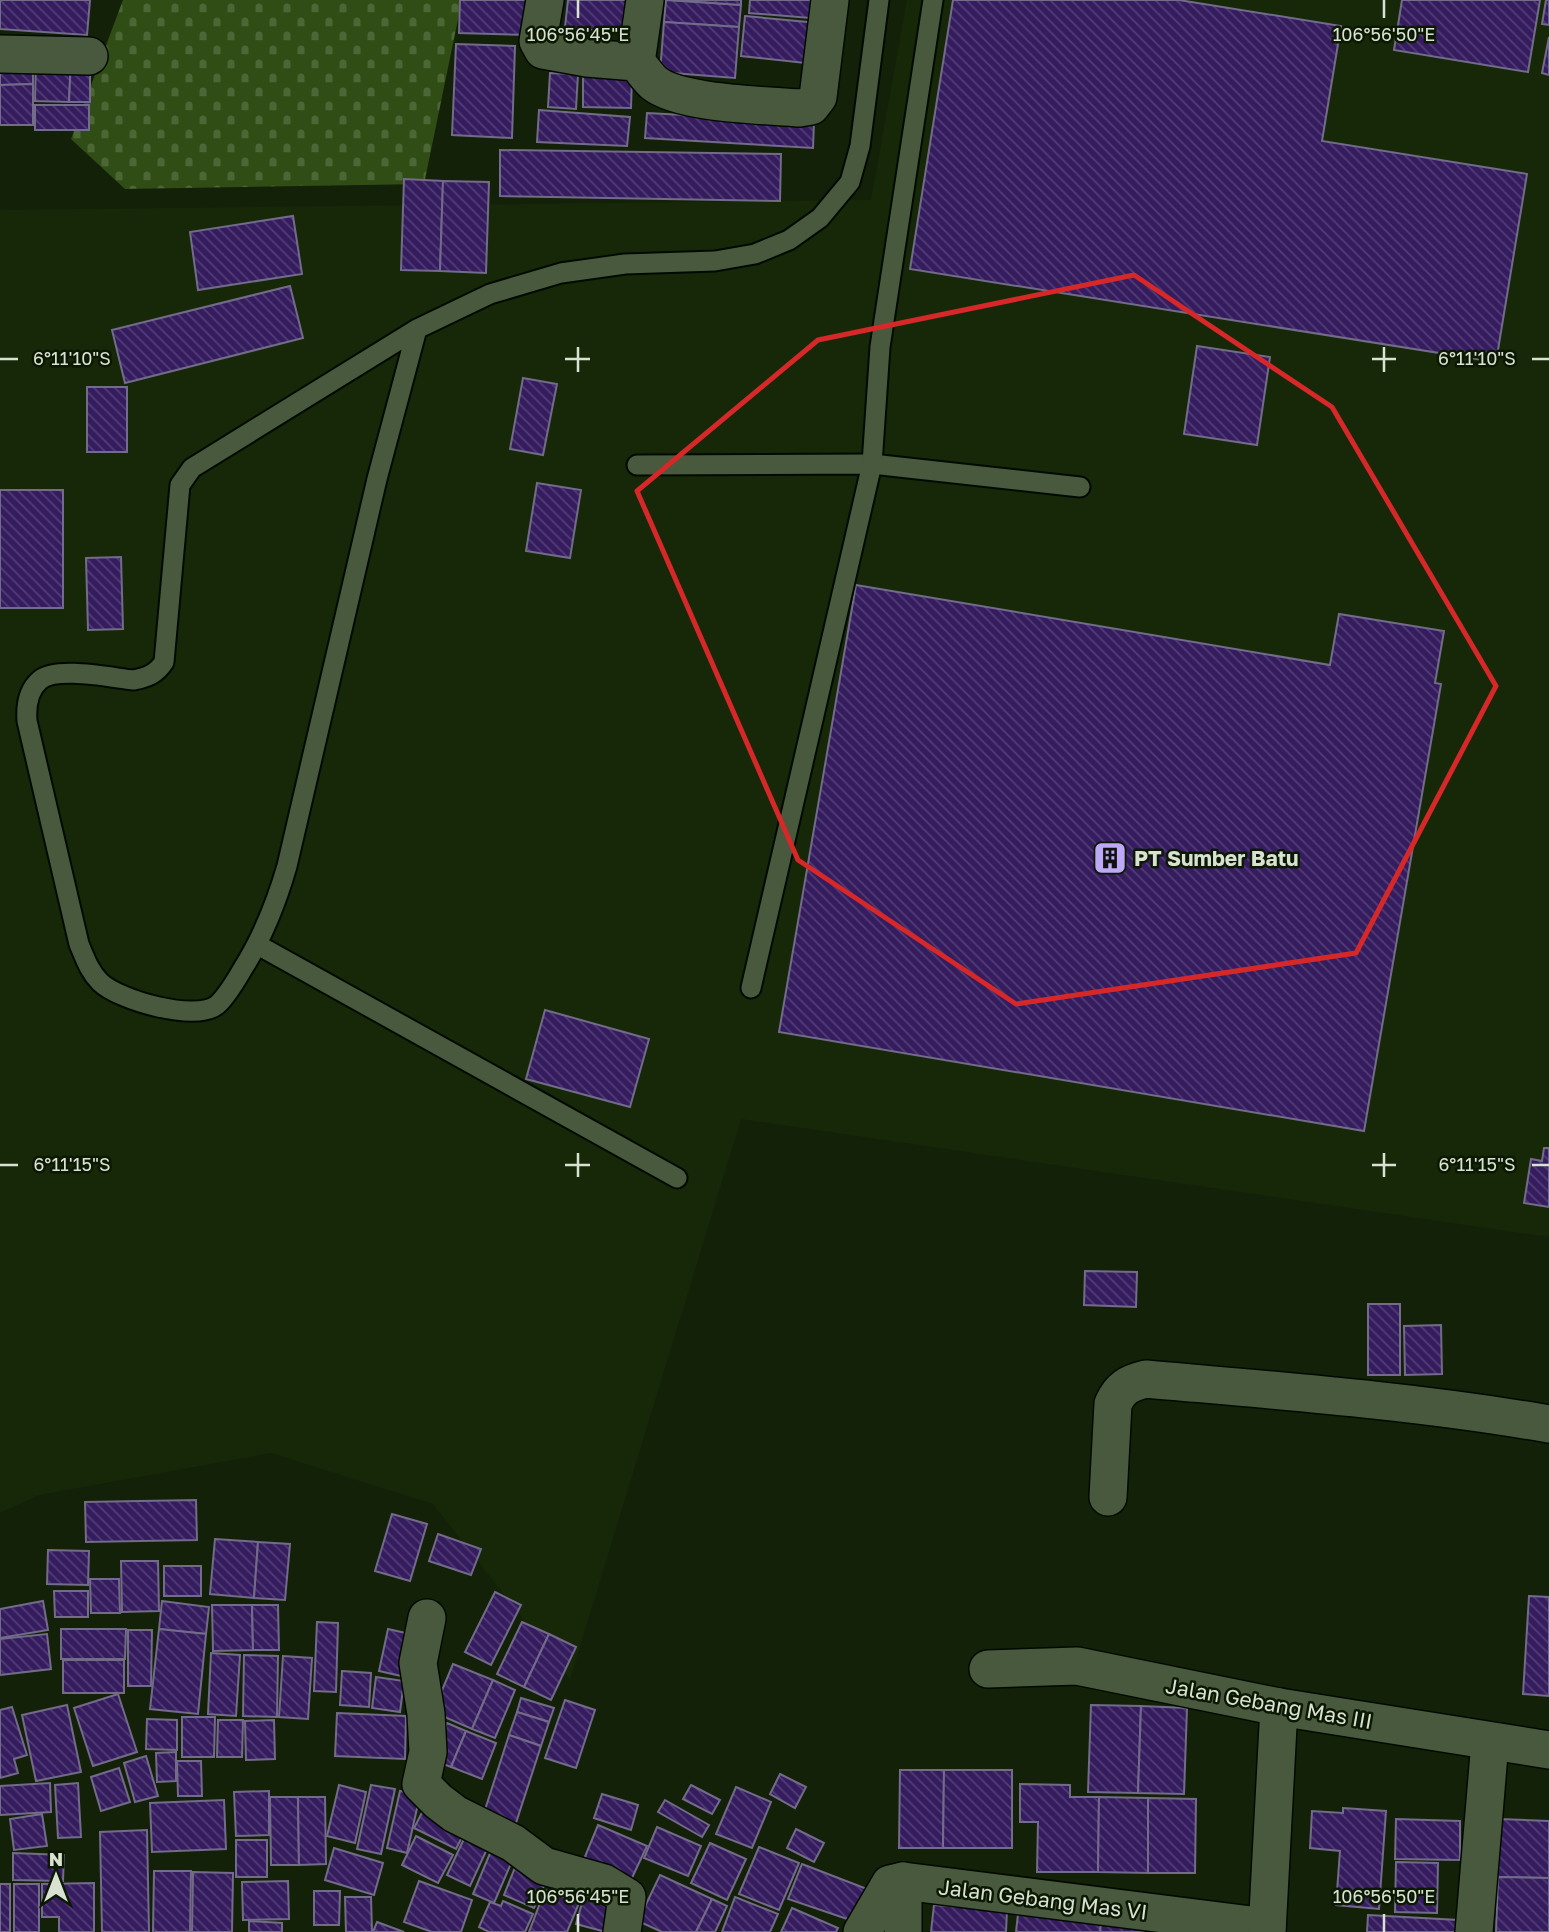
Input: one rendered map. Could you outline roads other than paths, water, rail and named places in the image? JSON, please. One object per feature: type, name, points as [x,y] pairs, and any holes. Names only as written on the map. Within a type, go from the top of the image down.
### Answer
[{"type":"street","points":[[545,0],[538,41],[543,50],[587,58],[636,62],[653,82],[667,91],[698,98],[799,108],[811,106],[818,97],[830,0]]},
{"type":"street","points":[[636,62],[645,0]]},
{"type":"street","points":[[0,54],[89,56]]},
{"type":"street","points":[[1108,1497],[1113,1404],[1118,1392],[1130,1383],[1146,1379],[1402,1403],[1549,1424]]},
{"type":"street","points":[[427,1618],[418,1663],[426,1714],[428,1752],[421,1784],[455,1814],[513,1843],[544,1866],[604,1883],[627,1897],[622,1932]]},
{"type":"street","name":"Jalan Gebang Mas III","points":[[989,1669],[1077,1666],[1279,1707],[1549,1750]]},
{"type":"street","points":[[1267,1929],[1279,1707]]},
{"type":"street","points":[[1474,1932],[1490,1742]]},
{"type":"street","points":[[862,1932],[890,1884],[903,1881],[903,1932]]},
{"type":"street","name":"Jalan Gebang Mas VI","points":[[903,1881],[1267,1929]]},
{"type":"lane","points":[[417,329],[377,479],[287,866],[275,906],[258,945],[235,982],[218,1004],[211,1008],[190,1010],[144,1005],[116,994],[100,982],[88,966],[79,944],[26,721],[26,706],[31,692],[40,680],[54,674],[134,680],[157,672],[163,662],[180,485],[192,468],[417,329],[490,294],[561,273],[625,264],[715,261],[755,254],[789,240],[820,218],[850,182],[860,146],[879,0]]},
{"type":"lane","points":[[751,988],[872,464],[880,346],[933,0]]},
{"type":"lane","points":[[637,466],[872,464],[1080,487]]},
{"type":"lane","points":[[258,945],[677,1178]]},
{"type":"place","name":"PT Sumber Batu","points":[[1110,858]]}]
